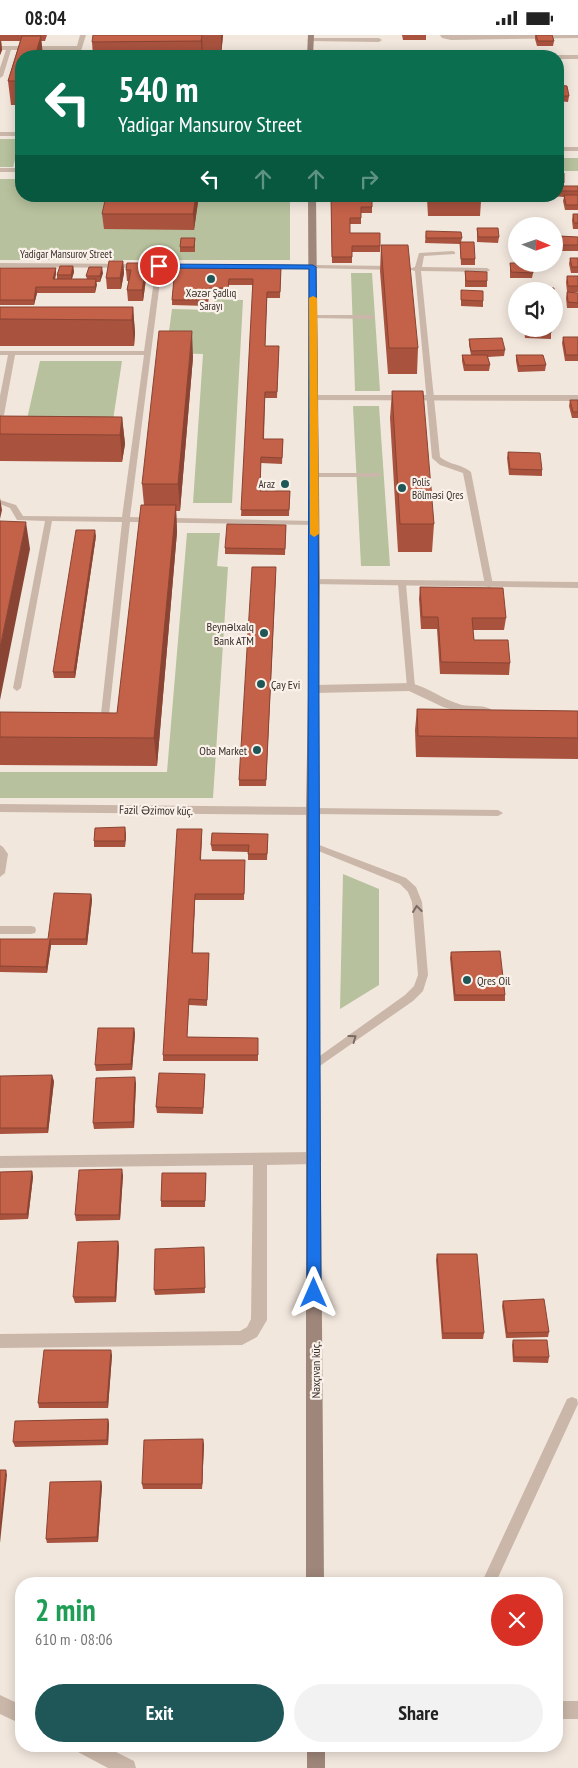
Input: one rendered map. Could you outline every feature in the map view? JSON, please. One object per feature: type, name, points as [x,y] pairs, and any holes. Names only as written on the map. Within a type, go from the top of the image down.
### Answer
[{"type":"street","points":[[443,35],[451,38],[578,36]]},
{"type":"street","points":[[310,37],[310,50]]},
{"type":"street","points":[[564,57],[578,57]]},
{"type":"street","points":[[0,134],[15,134]]},
{"type":"street","points":[[564,149],[578,149]]},
{"type":"street","points":[[0,170],[15,170]]},
{"type":"street","name":"Naxçıvan küç.","points":[[312,202],[315,583],[312,811],[314,846],[315,1577]]},
{"type":"street","name":"Yadigar Mansurov Street","points":[[0,265],[313,267]]},
{"type":"street","points":[[314,399],[578,398]]},
{"type":"street","points":[[315,583],[578,585]]},
{"type":"street","points":[[314,689],[411,687],[447,704],[465,709],[501,712]]},
{"type":"street","name":"Fazil Əzimov küç.","points":[[0,808],[312,811]]},
{"type":"street","points":[[0,1162],[314,1158]]},
{"type":"street","points":[[0,1341],[242,1338],[252,1332],[259,1320],[260,1159]]},
{"type":"street","points":[[0,1704],[15,1712]]},
{"type":"street","points":[[563,1710],[578,1710]]},
{"type":"street","points":[[96,1752],[127,1768]]},
{"type":"street","points":[[316,1752],[316,1768]]},
{"type":"lane","points":[[79,50],[83,35]]},
{"type":"lane","points":[[310,37],[379,40]]},
{"type":"lane","points":[[0,48],[37,50]]},
{"type":"lane","points":[[0,76],[10,48]]},
{"type":"lane","points":[[453,253],[420,254],[418,269],[436,458],[441,464],[461,467],[467,472],[489,585]]},
{"type":"lane","points":[[87,727],[99,724],[105,715],[136,434],[159,266]]},
{"type":"lane","points":[[313,267],[487,270]]},
{"type":"lane","points":[[313,317],[372,317]]},
{"type":"lane","points":[[0,353],[146,353]]},
{"type":"lane","points":[[0,415],[12,353]]},
{"type":"lane","points":[[127,434],[136,434]]},
{"type":"lane","points":[[314,475],[378,475]]},
{"type":"lane","points":[[0,502],[8,503],[16,508],[19,522],[49,518],[314,523]]},
{"type":"lane","points":[[18,688],[49,518]]},
{"type":"lane","points":[[402,584],[411,687]]},
{"type":"lane","points":[[312,811],[498,813]]},
{"type":"lane","points":[[314,846],[403,881],[412,890],[417,902],[423,975],[419,988],[408,998],[314,1066]]},
{"type":"lane","points":[[0,849],[3,854],[0,873]]},
{"type":"lane","points":[[0,930],[31,930]]},
{"type":"lane","points":[[491,1577],[572,1403]]},
{"type":"green space","points":[[0,139],[15,139],[13,167],[0,167]]},
{"type":"green space","points":[[564,158],[578,158],[578,171],[564,171]]},
{"type":"green space","points":[[0,179],[15,179],[15,202],[290,202],[290,260],[0,260]]},
{"type":"green space","points":[[351,273],[372,273],[380,391],[355,391]]},
{"type":"green space","points":[[215,299],[243,300],[232,503],[193,503],[203,354],[166,353],[172,309],[213,310]]},
{"type":"green space","points":[[40,361],[122,361],[113,420],[27,419]]},
{"type":"green space","points":[[353,406],[379,406],[390,566],[361,566]]},
{"type":"green space","points":[[187,533],[220,533],[217,566],[228,567],[213,798],[0,798],[0,772],[167,772]]},
{"type":"green space","points":[[343,874],[379,889],[379,985],[340,1009]]},
{"type":"building","points":[[93,35],[202,35],[201,41],[92,42]]},
{"type":"building","points":[[536,35],[552,35],[554,41],[538,41]]},
{"type":"building","points":[[22,36],[41,36],[37,50],[18,50]]},
{"type":"building","points":[[15,58],[15,81],[8,81]]},
{"type":"building","points":[[564,86],[567,86],[569,96],[564,96]]},
{"type":"building","points":[[564,186],[578,186],[578,191],[564,191]]},
{"type":"building","points":[[564,195],[578,195],[578,205],[566,205]]},
{"type":"building","points":[[105,202],[195,202],[193,214],[102,214]]},
{"type":"building","points":[[331,202],[372,202],[372,207],[361,207],[361,218],[350,218],[350,233],[380,233],[380,246],[352,246],[352,257],[332,257]]},
{"type":"building","points":[[573,214],[578,214],[578,223],[574,223]]},
{"type":"building","points":[[477,228],[498,228],[499,237],[478,237]]},
{"type":"building","points":[[426,231],[461,232],[462,238],[426,238]]},
{"type":"building","points":[[563,236],[578,237],[578,245],[563,245]]},
{"type":"building","points":[[181,238],[195,238],[194,247],[180,247]]},
{"type":"building","points":[[460,242],[474,242],[475,259],[461,259]]},
{"type":"building","points":[[381,245],[408,245],[418,348],[389,348]]},
{"type":"building","points":[[570,258],[578,258],[578,267],[572,267]]},
{"type":"building","points":[[109,261],[123,261],[120,278],[106,278]]},
{"type":"building","points":[[127,263],[142,263],[141,268],[146,268],[142,290],[127,290],[131,270],[126,270]]},
{"type":"building","points":[[60,266],[73,266],[71,275],[57,275]]},
{"type":"building","points":[[89,267],[102,267],[100,276],[86,276]]},
{"type":"building","points":[[175,267],[281,268],[280,292],[267,292],[265,346],[279,346],[277,392],[265,392],[263,439],[283,439],[282,458],[261,457],[260,491],[290,491],[289,510],[241,510],[253,279],[229,279],[228,288],[209,288],[208,300],[172,300]]},
{"type":"building","points":[[0,268],[56,268],[53,279],[96,279],[95,287],[36,287],[34,300],[0,300]]},
{"type":"building","points":[[465,271],[487,272],[487,281],[466,281]]},
{"type":"building","points":[[567,276],[578,276],[578,286],[568,286]]},
{"type":"building","points":[[461,290],[483,291],[483,301],[461,300]]},
{"type":"building","points":[[567,292],[578,293],[578,303],[568,302]]},
{"type":"building","points":[[0,307],[133,307],[132,320],[0,319]]},
{"type":"building","points":[[159,331],[192,331],[178,484],[142,484]]},
{"type":"building","points":[[563,337],[578,337],[578,355],[566,355]]},
{"type":"building","points":[[502,338],[505,350],[471,351],[469,339]]},
{"type":"building","points":[[462,355],[487,355],[490,365],[465,365]]},
{"type":"building","points":[[516,355],[543,355],[546,365],[519,366]]},
{"type":"building","points":[[392,391],[423,391],[434,524],[400,524]]},
{"type":"building","points":[[570,400],[578,400],[578,412],[573,412]]},
{"type":"building","points":[[0,416],[122,417],[120,435],[0,434]]},
{"type":"building","points":[[508,452],[540,453],[542,470],[510,469]]},
{"type":"building","points":[[141,505],[176,505],[154,738],[0,737],[0,712],[117,713]]},
{"type":"building","points":[[0,521],[26,522],[0,648]]},
{"type":"building","points":[[227,524],[286,525],[285,549],[225,548]]},
{"type":"building","points":[[76,530],[95,530],[74,672],[53,672]]},
{"type":"building","points":[[252,567],[276,567],[266,780],[239,780]]},
{"type":"building","points":[[420,587],[503,588],[506,618],[472,618],[474,640],[508,640],[510,663],[441,662],[438,617],[422,617]]},
{"type":"building","points":[[417,709],[578,711],[578,738],[418,736]]},
{"type":"building","points":[[125,827],[125,841],[94,841],[95,828]]},
{"type":"building","points":[[177,829],[202,829],[200,860],[245,860],[244,894],[195,894],[192,953],[209,953],[207,1000],[189,999],[187,1037],[258,1038],[258,1055],[163,1055]]},
{"type":"building","points":[[212,833],[268,834],[267,854],[248,854],[249,845],[211,845]]},
{"type":"building","points":[[54,893],[91,894],[86,939],[50,939],[46,967],[0,966],[0,939],[48,939]]},
{"type":"building","points":[[500,951],[505,995],[455,995],[451,952]]},
{"type":"building","points":[[98,1028],[134,1028],[131,1064],[95,1065]]},
{"type":"building","points":[[159,1073],[205,1074],[203,1108],[156,1107]]},
{"type":"building","points":[[52,1075],[47,1128],[0,1128],[0,1076]]},
{"type":"building","points":[[135,1077],[133,1122],[93,1123],[96,1078]]},
{"type":"building","points":[[122,1169],[119,1215],[75,1215],[79,1170]]},
{"type":"building","points":[[32,1171],[27,1214],[0,1214],[0,1172]]},
{"type":"building","points":[[162,1173],[206,1173],[205,1201],[161,1201]]},
{"type":"building","points":[[118,1241],[115,1297],[73,1297],[78,1242]]},
{"type":"building","points":[[204,1247],[205,1288],[154,1290],[155,1249]]},
{"type":"building","points":[[437,1254],[477,1254],[484,1333],[443,1333]]},
{"type":"building","points":[[544,1299],[549,1332],[507,1333],[503,1301]]},
{"type":"building","points":[[513,1340],[547,1340],[549,1357],[514,1357]]},
{"type":"building","points":[[44,1350],[111,1350],[107,1402],[38,1403]]},
{"type":"building","points":[[108,1419],[107,1440],[13,1442],[15,1421]]},
{"type":"building","points":[[203,1439],[202,1484],[142,1484],[144,1440]]},
{"type":"building","points":[[0,1470],[6,1470],[0,1527]]},
{"type":"building","points":[[101,1481],[97,1537],[46,1539],[50,1482]]},
{"type":"slow traffic","points":[[313,298],[314,534]]},
{"type":"place","name":"Xəzər Şadlıq Sarayı","points":[[211,279]]},
{"type":"place","name":"Araz","points":[[285,484]]},
{"type":"place","name":"Polis Bölməsi Qres","points":[[402,488]]},
{"type":"place","name":"Beynəlxalq Bank ATM","points":[[264,633]]},
{"type":"place","name":"Çay Evi","points":[[261,684]]},
{"type":"place","name":"Oba Market","points":[[257,750]]},
{"type":"place","name":"Qres Oil","points":[[467,980]]},
{"type":"route","points":[[159,266],[313,267],[315,583],[312,811],[314,846],[314,1293]]}]
